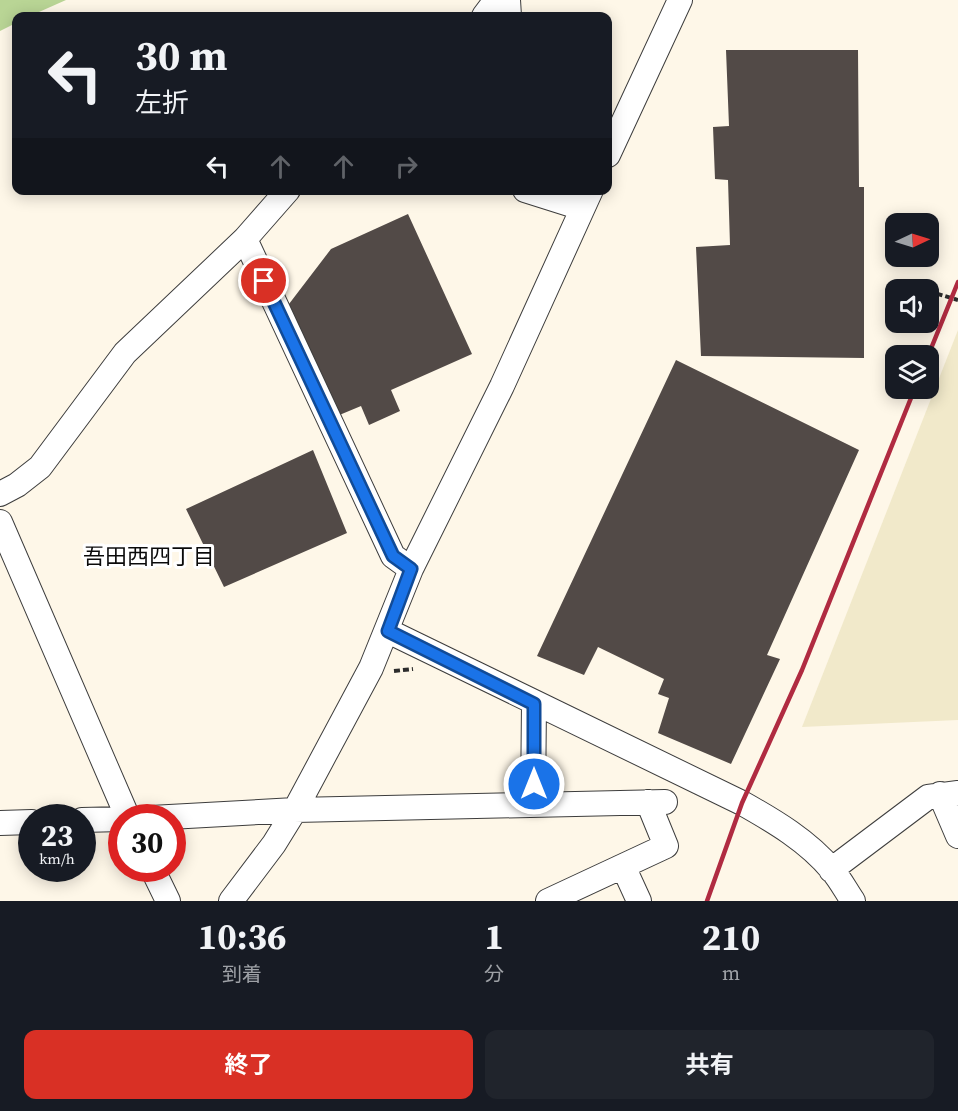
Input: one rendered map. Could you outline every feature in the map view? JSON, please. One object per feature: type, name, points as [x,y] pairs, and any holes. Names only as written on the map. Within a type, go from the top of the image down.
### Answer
[{"type":"street","points":[[612,145],[680,0]]},
{"type":"street","points":[[0,494],[40,467],[125,353],[244,238],[283,195]]},
{"type":"street","points":[[231,901],[274,844],[295,810],[371,669],[411,569],[502,386],[587,199],[559,195]]},
{"type":"street","points":[[244,238],[393,556],[411,569]]},
{"type":"street","points":[[0,522],[122,804]]},
{"type":"street","points":[[388,631],[534,704],[742,802],[772,819],[797,838],[831,870],[853,901]]},
{"type":"street","points":[[533,804],[534,704]]},
{"type":"street","points":[[831,870],[928,796],[949,794],[958,836]]},
{"type":"street","points":[[186,816],[295,810],[657,802],[666,846],[548,901]]},
{"type":"street","points":[[0,823],[18,822]]},
{"type":"street","points":[[623,866],[639,901]]},
{"type":"street","points":[[159,882],[168,901]]},
{"type":"path","points":[[939,294],[958,300]]},
{"type":"shaded area","points":[[958,330],[958,720],[802,727],[931,399],[939,399],[939,378]]},
{"type":"green space","points":[[0,0],[66,0],[39,12],[12,12],[12,25],[0,31]]},
{"type":"building","points":[[726,50],[858,50],[859,187],[864,187],[864,358],[701,356],[696,247],[730,245],[728,180],[715,179],[713,127],[729,126]]},
{"type":"building","points":[[408,214],[472,354],[391,390],[400,411],[369,425],[361,406],[337,416],[289,304],[331,249]]},
{"type":"building","points":[[676,360],[859,450],[767,655],[780,659],[731,764],[658,733],[669,698],[658,694],[664,679],[598,647],[584,675],[537,656]]},
{"type":"building","points":[[313,450],[347,533],[224,587],[186,509]]},
{"type":"railway","points":[[932,345],[958,282]]},
{"type":"railway","points":[[707,901],[742,803],[802,670],[911,399]]},
{"type":"district","name":"吾田西四丁目","points":[[149,556]]},
{"type":"route","points":[[264,281],[393,556],[411,569],[388,631],[534,704],[534,784]]}]
